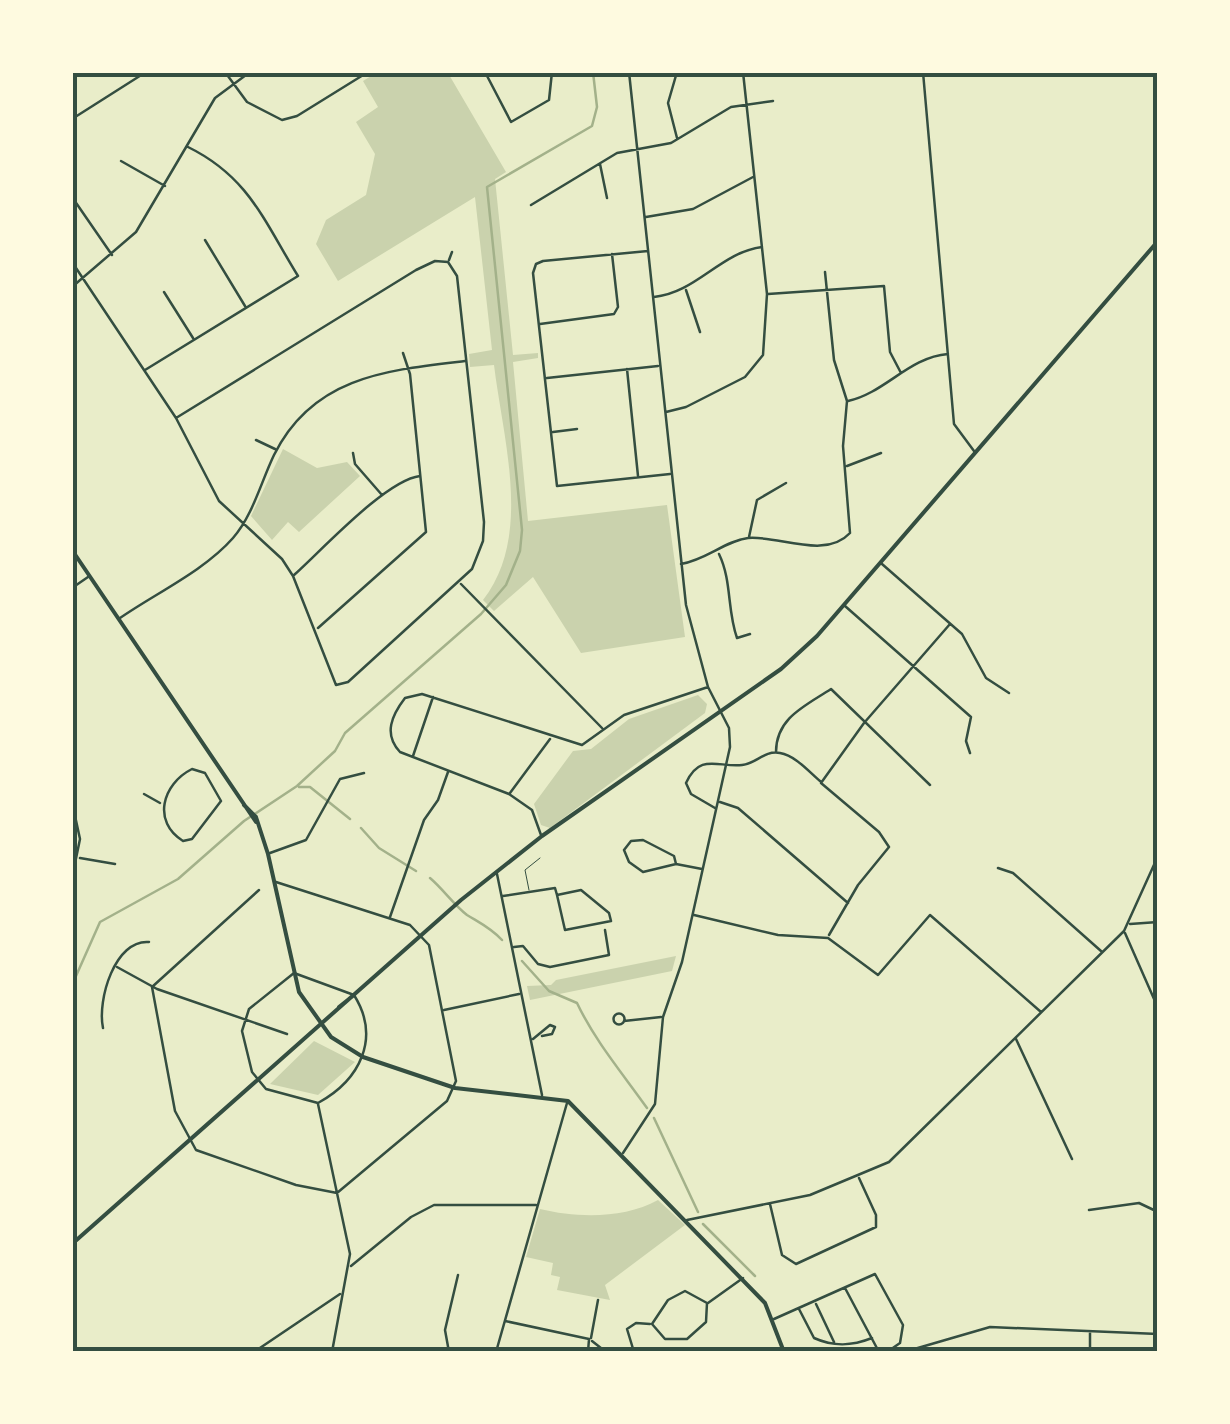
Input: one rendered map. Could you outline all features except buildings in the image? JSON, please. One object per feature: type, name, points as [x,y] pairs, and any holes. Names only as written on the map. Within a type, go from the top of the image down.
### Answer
[{"type":"main road","points":[[72,1244],[496,872],[781,669],[882,564],[1158,241]]},
{"type":"main road","points":[[72,550],[256,822],[268,854],[294,974],[319,1025],[341,1046],[364,1057],[455,1088],[568,1101],[744,1278],[774,1319],[784,1352]]},
{"type":"street","points":[[72,118],[146,72]]},
{"type":"street","points":[[225,72],[247,102],[288,120],[368,72]]},
{"type":"street","points":[[72,287],[113,256],[136,232],[215,98],[250,72]]},
{"type":"street","points":[[485,72],[488,85],[511,122],[549,100],[552,72]]},
{"type":"street","points":[[622,1154],[655,1104],[662,1017],[692,915],[730,738],[708,688],[690,626],[629,72]]},
{"type":"street","points":[[677,72],[668,110],[678,139]]},
{"type":"street","points":[[665,412],[682,409],[754,370],[764,348],[767,294],[743,72]]},
{"type":"street","points":[[923,72],[951,354],[954,424],[962,440],[975,452]]},
{"type":"street","points":[[531,205],[616,153],[678,139],[726,109],[773,101]]},
{"type":"street","points":[[143,370],[298,276],[241,183],[216,160],[188,147]]},
{"type":"street","points":[[122,161],[166,187]]},
{"type":"street","points":[[599,163],[607,198]]},
{"type":"street","points":[[644,217],[684,212],[754,176]]},
{"type":"street","points":[[72,197],[113,256]]},
{"type":"street","points":[[205,240],[246,308]]},
{"type":"street","points":[[652,297],[686,288],[742,251],[762,247]]},
{"type":"street","points":[[648,250],[536,264],[538,324],[557,486],[671,474]]},
{"type":"street","points":[[448,262],[452,252]]},
{"type":"street","points":[[538,324],[614,314],[618,307],[612,254]]},
{"type":"street","points":[[176,418],[416,270],[435,261],[448,262]]},
{"type":"street","points":[[72,262],[176,418],[219,501],[282,559],[293,576],[340,688],[460,583],[479,554],[484,522],[457,276],[448,262]]},
{"type":"street","points":[[682,564],[719,553],[749,538],[790,546],[833,542],[850,532],[845,467],[847,401],[834,360],[825,272]]},
{"type":"street","points":[[767,294],[884,286],[890,352],[901,373]]},
{"type":"street","points":[[686,288],[700,332]]},
{"type":"street","points":[[164,292],[194,339]]},
{"type":"street","points":[[317,629],[424,537],[428,526],[409,368],[403,353]]},
{"type":"street","points":[[847,401],[866,396],[926,358],[951,354]]},
{"type":"street","points":[[119,619],[212,557],[243,524],[276,450],[299,417],[332,392],[370,374],[466,361]]},
{"type":"street","points":[[546,378],[660,366]]},
{"type":"street","points":[[627,369],[638,477]]},
{"type":"street","points":[[551,432],[577,429]]},
{"type":"street","points":[[256,440],[276,450]]},
{"type":"street","points":[[845,467],[881,452]]},
{"type":"street","points":[[353,453],[356,464],[383,496]]},
{"type":"street","points":[[293,576],[383,496],[404,480],[422,476]]},
{"type":"street","points":[[749,538],[757,500],[786,483]]},
{"type":"street","points":[[719,553],[726,569],[728,603],[738,638],[750,634]]},
{"type":"street","points":[[882,564],[967,640],[986,678],[1009,693]]},
{"type":"street","points":[[72,588],[90,576]]},
{"type":"street","points":[[460,583],[604,730]]},
{"type":"street","points":[[845,606],[971,717],[966,742],[970,753]]},
{"type":"street","points":[[822,783],[864,723],[950,624]]},
{"type":"street","points":[[542,836],[532,810],[509,794],[413,758],[394,746],[393,714],[413,694],[433,697],[582,746],[635,711],[708,688]]},
{"type":"street","points":[[776,752],[778,732],[790,716],[831,688],[930,785]]},
{"type":"street","points":[[413,758],[433,697]]},
{"type":"street","points":[[509,794],[552,737]]},
{"type":"street","points":[[716,809],[692,794],[686,780],[707,764],[744,765],[776,752],[789,756],[889,843],[834,920],[828,938]]},
{"type":"street","points":[[205,774],[218,764]]},
{"type":"street","points":[[195,769],[205,774],[221,802],[192,839],[183,841],[175,836],[162,814],[162,803],[182,774],[195,769]]},
{"type":"street","points":[[389,918],[448,770]]},
{"type":"street","points":[[268,854],[306,840],[340,779],[364,773]]},
{"type":"street","points":[[144,794],[162,803]]},
{"type":"street","points":[[72,802],[78,822],[78,858],[72,878]]},
{"type":"street","points":[[718,802],[738,808],[848,903]]},
{"type":"street","points":[[676,864],[674,856],[643,840],[632,841],[624,850],[629,862],[643,872],[676,864],[703,869]]},
{"type":"street","points":[[686,1221],[770,1203],[859,1177],[889,1162],[1124,931],[1150,866],[1158,856]]},
{"type":"street","points":[[78,858],[115,864]]},
{"type":"street","points":[[998,868],[1013,873],[1102,952]]},
{"type":"street","points":[[496,872],[542,1095]]},
{"type":"street","points":[[152,986],[175,1111],[188,1142],[196,1150],[310,1190],[337,1193],[447,1101],[455,1088],[443,1010],[431,952],[421,936],[410,925],[274,881]]},
{"type":"street","points":[[502,896],[551,886],[558,895],[564,930],[610,920],[609,913],[581,890],[558,895]]},
{"type":"street","points":[[152,986],[259,890]]},
{"type":"street","points":[[692,915],[778,935],[828,938],[878,975],[930,915],[1042,1012]]},
{"type":"street","points":[[1130,924],[1158,922]]},
{"type":"street","points":[[513,947],[523,946],[538,964],[550,967],[608,955],[605,930]]},
{"type":"street","points":[[1124,931],[1158,1008]]},
{"type":"street","points":[[103,1028],[101,1002],[117,967],[129,945],[149,942]]},
{"type":"street","points":[[117,967],[152,986],[286,1034]]},
{"type":"street","points":[[294,974],[354,995],[368,1044],[358,1070],[318,1103],[266,1089],[258,1080],[244,1042],[248,1009],[294,974]]},
{"type":"street","points":[[443,1010],[521,992]]},
{"type":"street","points":[[624,1020],[662,1017]]},
{"type":"street","points":[[532,1040],[542,1036]]},
{"type":"street","points":[[1015,1038],[1027,1056],[1072,1159]]},
{"type":"street","points":[[496,1352],[568,1101]]},
{"type":"street","points":[[318,1103],[350,1266],[341,1294],[332,1352]]},
{"type":"street","points":[[770,1203],[782,1255],[796,1264],[876,1228],[876,1215],[859,1177]]},
{"type":"street","points":[[1089,1210],[1142,1204],[1158,1212]]},
{"type":"street","points":[[350,1266],[358,1265],[411,1217],[434,1205],[536,1205]]},
{"type":"street","points":[[449,1352],[445,1330],[458,1274]]},
{"type":"street","points":[[774,1319],[875,1274],[903,1325],[900,1343],[888,1352]]},
{"type":"street","points":[[634,1352],[627,1329],[636,1322],[652,1324],[665,1339],[687,1340],[706,1322],[708,1303],[744,1278]]},
{"type":"street","points":[[845,1288],[879,1352]]},
{"type":"street","points":[[652,1324],[668,1300],[685,1291],[708,1303]]},
{"type":"street","points":[[254,1352],[341,1294]]},
{"type":"street","points":[[588,1352],[598,1300]]},
{"type":"street","points":[[815,1302],[835,1344]]},
{"type":"street","points":[[800,1309],[814,1338],[854,1345],[872,1338]]},
{"type":"street","points":[[504,1320],[590,1338],[606,1352]]},
{"type":"street","points":[[904,1352],[990,1327],[1158,1334]]},
{"type":"street","points":[[1090,1332],[1090,1352]]},
{"type":"street","points":[[925,1345],[927,1352]]},
{"type":"lane","points":[[529,890],[526,870],[540,858]]},
{"type":"green space","points":[[376,73],[448,73],[506,172],[495,179],[513,355],[538,353],[538,358],[513,362],[528,521],[667,505],[685,637],[581,653],[533,577],[494,611],[483,600],[498,575],[507,547],[511,487],[494,365],[470,367],[469,354],[492,350],[475,197],[338,281],[316,244],[326,220],[366,195],[375,154],[356,122],[378,107],[363,81]]},
{"type":"green space","points":[[283,449],[317,468],[347,462],[360,476],[299,532],[288,522],[272,540],[251,516]]},
{"type":"green space","points":[[698,695],[707,704],[705,713],[550,828],[541,825],[534,804],[573,751],[591,749],[629,719]]},
{"type":"green space","points":[[676,956],[672,971],[530,1000],[527,986],[551,985],[556,980]]},
{"type":"green space","points":[[314,1041],[355,1062],[318,1095],[270,1084]]},
{"type":"green space","points":[[658,1200],[685,1225],[605,1285],[610,1300],[557,1290],[560,1277],[551,1275],[553,1263],[526,1257],[540,1209],[600,1215],[630,1211]]},
{"type":"waterway","points":[[72,985],[100,922],[178,879],[244,821],[297,786],[335,751],[345,733],[481,614],[506,585],[520,551],[522,530],[487,187],[592,126],[597,107],[593,72]]},
{"type":"waterway","points":[[299,787],[310,787],[350,819]]},
{"type":"waterway","points":[[361,828],[379,848],[416,871]]},
{"type":"waterway","points":[[430,878],[462,911],[502,940]]},
{"type":"waterway","points":[[522,961],[549,991],[577,1003],[647,1108]]},
{"type":"waterway","points":[[654,1118],[698,1212]]},
{"type":"waterway","points":[[703,1224],[755,1276]]}]
